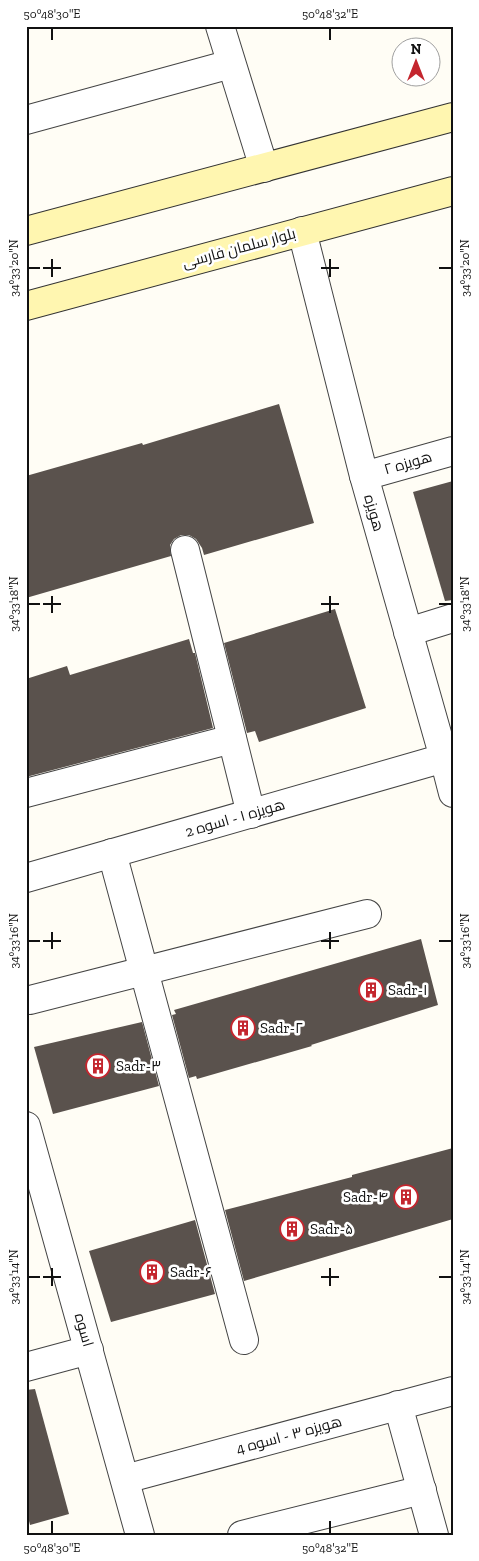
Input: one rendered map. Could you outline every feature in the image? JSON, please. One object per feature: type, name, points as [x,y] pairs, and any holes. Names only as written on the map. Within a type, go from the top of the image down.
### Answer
[{"type":"main road","points":[[26,231],[453,117]]},
{"type":"main road","name":"بلوار سلمان فارسی","points":[[26,306],[453,191]]},
{"type":"street","points":[[220,26],[264,168]]},
{"type":"street","points":[[26,120],[231,64]]},
{"type":"street","name":"هویزه","points":[[302,231],[364,476],[453,793]]},
{"type":"street","name":"هویزه ۲","points":[[364,476],[453,451]]},
{"type":"street","points":[[185,550],[250,814]]},
{"type":"street","points":[[408,632],[453,618]]},
{"type":"street","points":[[26,793],[232,739]]},
{"type":"street","name":"هویزه ۱ - اسوه 2","points":[[26,878],[444,758]]},
{"type":"street","points":[[112,853],[244,1340]]},
{"type":"street","points":[[30,1000],[367,914]]},
{"type":"street","name":"اسوه","points":[[26,1126],[140,1535]]},
{"type":"street","points":[[26,1367],[89,1350]]},
{"type":"street","name":"هویزه ۳ - اسوه 4","points":[[125,1478],[453,1391]]},
{"type":"street","points":[[398,1405],[434,1535]]},
{"type":"street","points":[[242,1535],[422,1490]]},
{"type":"building","points":[[279,404],[314,523],[204,555],[196,539],[189,535],[181,535],[174,539],[170,545],[171,556],[26,598],[26,476],[142,443],[143,445]]},
{"type":"building","points":[[453,481],[453,600],[445,601],[413,492]]},
{"type":"building","points":[[335,609],[366,708],[259,742],[255,731],[247,733],[224,643]]},
{"type":"building","points":[[189,639],[193,653],[195,653],[213,728],[26,777],[26,679],[67,666],[70,675]]},
{"type":"building","points":[[421,939],[438,1005],[312,1046],[197,1079],[196,1076],[189,1078],[172,1015],[176,1014],[174,1010]]},
{"type":"building","name":"Sadr-۳","points":[[142,1022],[159,1086],[53,1114],[34,1047]]},
{"type":"building","points":[[453,1148],[453,1219],[244,1281],[225,1210]]},
{"type":"building","name":"Sadr-۶","points":[[195,1220],[215,1294],[111,1322],[89,1251]]},
{"type":"building","points":[[35,1389],[69,1514],[30,1525],[26,1509],[26,1390]]},
{"type":"place","name":"Sadr-۱","points":[[371,990]]},
{"type":"place","name":"Sadr-۲","points":[[243,1028]]},
{"type":"place","name":"Sadr-۳","points":[[98,1066]]},
{"type":"place","name":"Sadr-۴","points":[[406,1197]]},
{"type":"place","name":"Sadr-۵","points":[[292,1229]]},
{"type":"place","name":"Sadr-۶","points":[[152,1272]]}]
